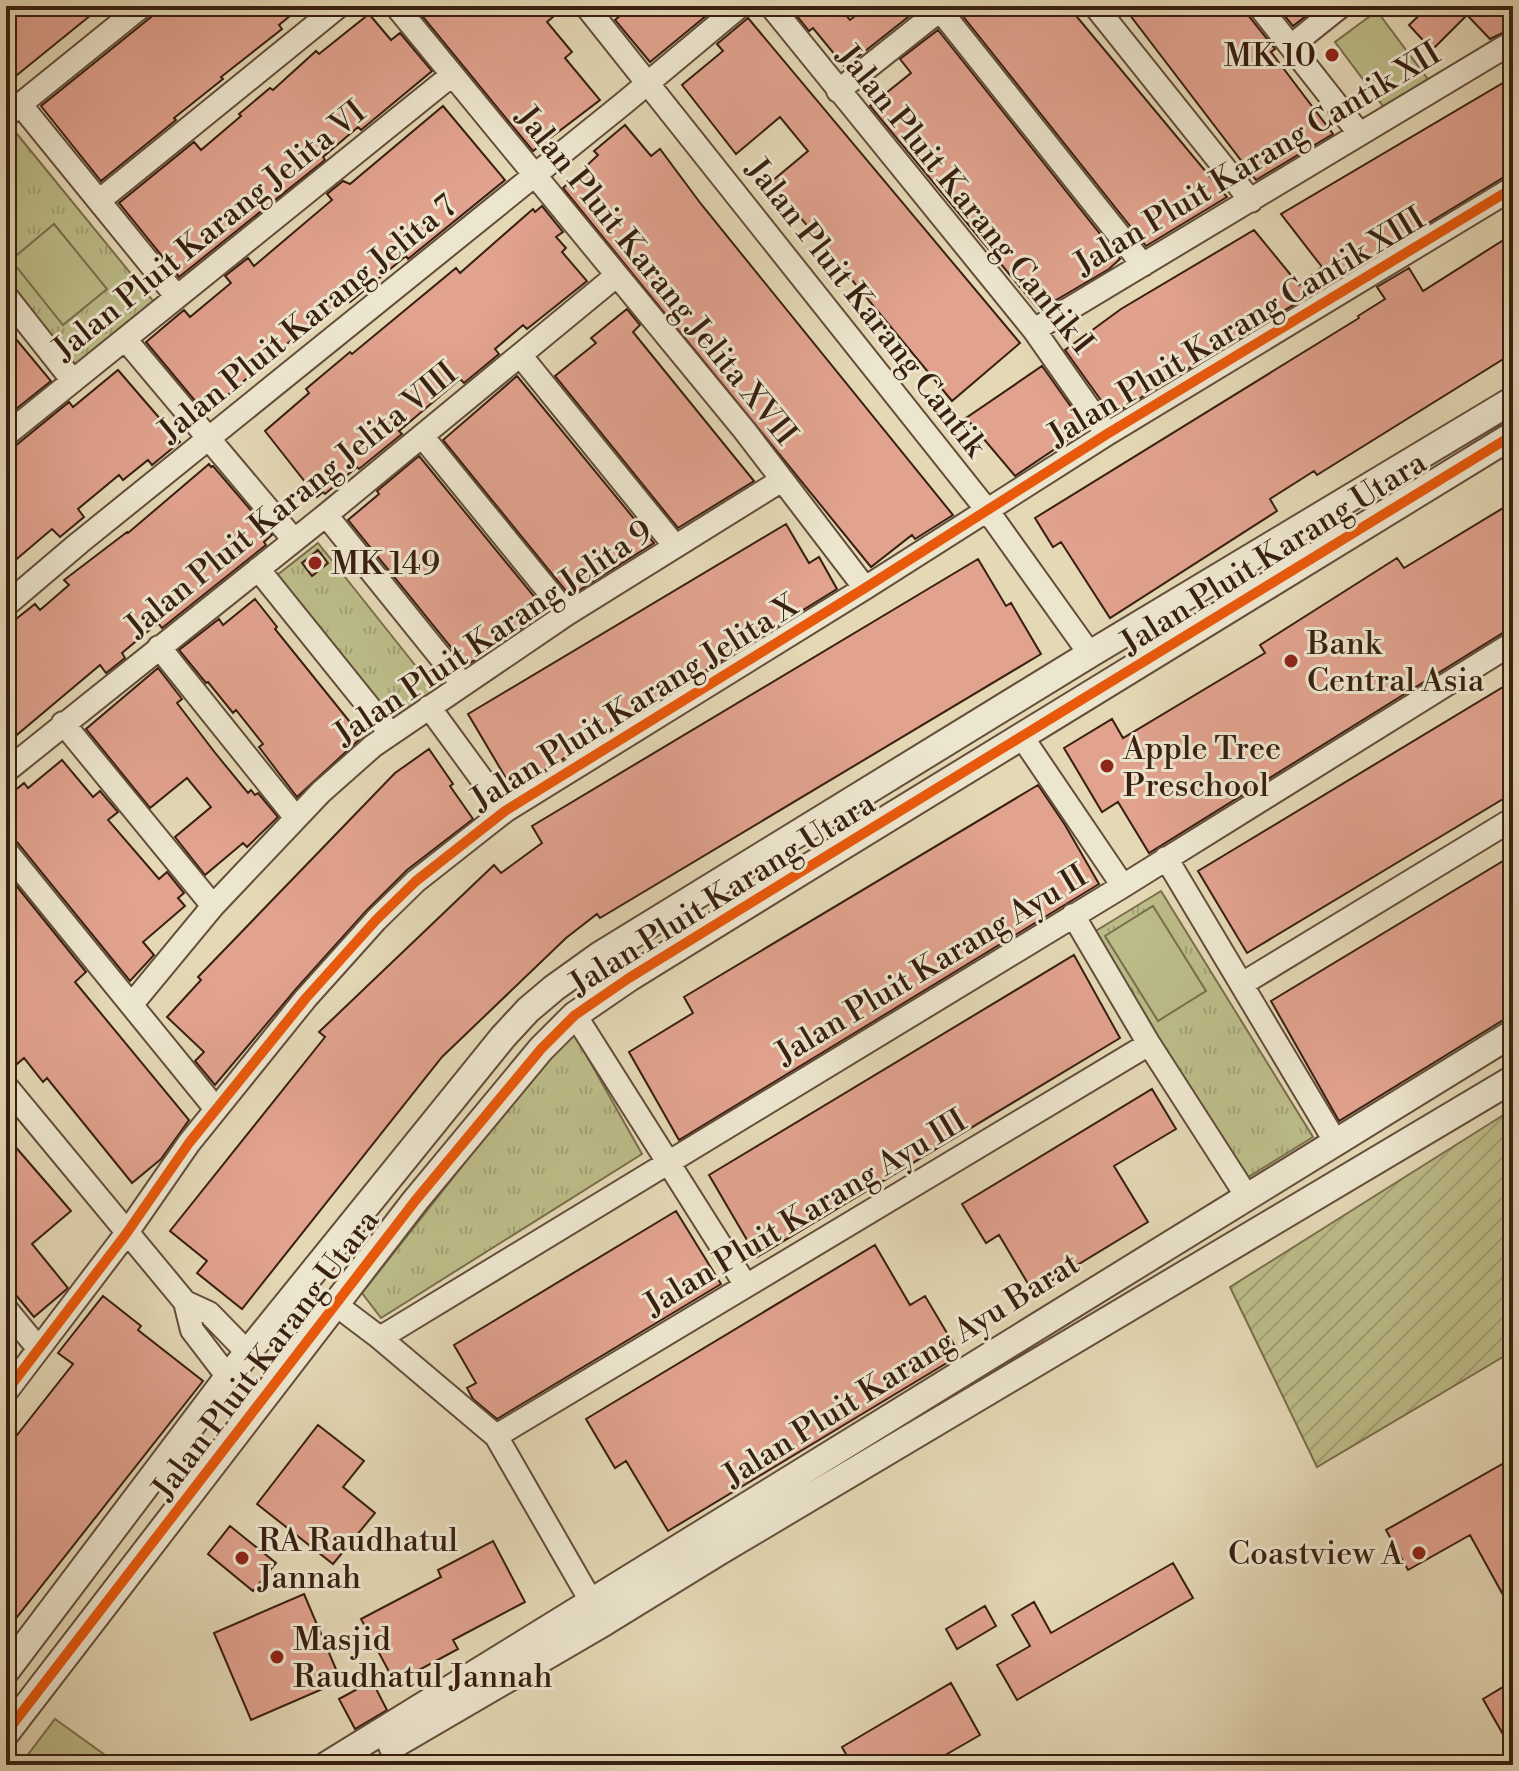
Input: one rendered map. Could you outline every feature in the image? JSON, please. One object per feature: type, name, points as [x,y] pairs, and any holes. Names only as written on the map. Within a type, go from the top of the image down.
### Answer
[{"type":"street","points":[[142,6],[13,110],[100,200],[177,297]]},
{"type":"street","points":[[100,200],[339,6]]},
{"type":"street","name":"Jalan Pluit Karang Jelita XVII","points":[[396,6],[745,431],[865,588]]},
{"type":"street","name":"Jalan Pluit Karang Cantik","points":[[586,6],[987,510],[1090,654]]},
{"type":"street","name":"Jalan Pluit Karang Jelita 7","points":[[6,605],[740,6]]},
{"type":"street","name":"Jalan Pluit Karang Cantik I","points":[[771,6],[1034,330],[1107,434]]},
{"type":"street","points":[[1095,6],[1251,201]]},
{"type":"street","points":[[1259,6],[1359,133]]},
{"type":"street","points":[[1291,46],[1341,6]]},
{"type":"street","points":[[838,91],[942,8],[1143,265]]},
{"type":"street","name":"Jalan Pluit Karang Cantik XII","points":[[1034,330],[1513,42]]},
{"type":"street","name":"Jalan Pluit Karang Jelita VI","points":[[6,435],[452,75]]},
{"type":"street","name":"Jalan Pluit Karang Cantik XIII","points":[[987,510],[1513,188]]},
{"type":"street","name":"Jalan Pluit Karang Jelita VIII","points":[[6,771],[326,515],[616,276]]},
{"type":"street","points":[[6,296],[73,381]]},
{"type":"street","points":[[125,339],[294,540]]},
{"type":"street","points":[[520,355],[675,546]]},
{"type":"street","name":"Jalan Pluit Karang Utara","points":[[6,1671],[228,1377],[427,1129],[528,1010],[600,955],[1090,654],[1513,400]]},
{"type":"street","name":"Jalan Pluit Karang Utara","points":[[6,1733],[415,1201],[541,1049],[575,1015],[629,978],[1513,435]]},
{"type":"street","points":[[422,436],[567,614]]},
{"type":"street","name":"Jalan Pluit Karang Jelita 9","points":[[132,1004],[213,906],[296,818],[331,783],[390,733],[567,614],[782,480]]},
{"type":"street","points":[[1360,492],[1376,518]]},
{"type":"street","name":"Jalan Pluit Karang Jelita X","points":[[6,1392],[216,1109],[306,998],[376,920],[449,853],[505,811],[987,510]]},
{"type":"street","points":[[326,515],[463,685]]},
{"type":"street","points":[[258,569],[390,733]]},
{"type":"street","name":"Jalan Pluit Karang Ayu II","points":[[380,1338],[1123,886],[1513,643]]},
{"type":"street","points":[[159,647],[296,818]]},
{"type":"street","points":[[429,707],[505,811]]},
{"type":"street","points":[[63,723],[213,906]]},
{"type":"street","points":[[1022,737],[1123,886]]},
{"type":"street","points":[[1242,984],[1513,819]]},
{"type":"street","points":[[790,839],[807,868]]},
{"type":"street","points":[[6,851],[216,1109]]},
{"type":"street","points":[[1166,858],[1335,1141]]},
{"type":"street","points":[[1073,915],[1149,1044],[1246,1195]]},
{"type":"street","points":[[575,1015],[745,1284]]},
{"type":"street","name":"Jalan Pluit Karang Ayu Barat","points":[[360,1765],[598,1613],[823,1457],[1513,1033]]},
{"type":"street","name":"Jalan Pluit Karang Ayu III","points":[[496,1436],[1149,1044]]},
{"type":"street","name":"Jalan Pluit Karang Ayu Barat","points":[[327,1765],[1168,1285],[1513,1079]]},
{"type":"street","points":[[6,1086],[185,1302],[209,1313],[248,1353]]},
{"type":"street","points":[[1188,1231],[1204,1264]]},
{"type":"street","points":[[1150,1254],[1168,1285]]},
{"type":"street","points":[[1125,1271],[1141,1300]]},
{"type":"street","points":[[185,1302],[192,1330],[228,1377]]},
{"type":"street","points":[[335,1304],[496,1436],[598,1613]]},
{"type":"street","points":[[6,1309],[38,1348]]},
{"type":"street","points":[[153,1477],[160,1533]]},
{"type":"green space","points":[[1377,11],[1430,82],[1389,114],[1335,42]]},
{"type":"green space","points":[[17,134],[154,302],[73,368],[6,286],[6,143]]},
{"type":"green space","points":[[54,224],[107,289],[63,325],[11,260]]},
{"type":"green space","points":[[318,543],[438,694],[382,739],[262,587]]},
{"type":"green space","points":[[1161,891],[1313,1137],[1245,1179],[1094,932]]},
{"type":"green space","points":[[1153,906],[1206,991],[1158,1021],[1105,936]]},
{"type":"green space","points":[[571,1028],[642,1154],[381,1318],[362,1293]]},
{"type":"green space","points":[[1513,1109],[1513,1351],[1317,1467],[1230,1287]]},
{"type":"green space","points":[[55,1719],[119,1765],[20,1765]]},
{"type":"building","points":[[6,6],[102,6],[6,84]]},
{"type":"building","points":[[159,6],[302,6],[279,25],[282,29],[221,77],[223,79],[174,118],[176,120],[101,181],[41,106],[151,17]]},
{"type":"building","points":[[414,6],[543,6],[553,17],[547,22],[572,52],[565,58],[600,100],[533,151]]},
{"type":"building","points":[[632,6],[718,6],[650,62],[615,20]]},
{"type":"building","points":[[789,6],[838,6],[850,20],[868,6],[922,6],[845,67],[813,28],[809,31]]},
{"type":"building","points":[[959,6],[1068,6],[1227,197],[1146,246],[958,10]]},
{"type":"building","points":[[1123,6],[1245,6],[1248,15],[1275,49],[1271,52],[1333,134],[1256,180]]},
{"type":"building","points":[[1277,6],[1319,6],[1293,26]]},
{"type":"building","points":[[1429,6],[1513,6],[1513,28],[1490,39],[1467,15],[1432,50],[1409,25]]},
{"type":"building","points":[[369,14],[391,40],[400,33],[432,71],[361,130],[358,127],[323,157],[325,160],[179,277],[119,203],[194,142],[201,150],[270,88],[273,90],[316,51],[319,54]]},
{"type":"building","points":[[748,18],[1020,343],[952,401],[771,182],[808,151],[780,117],[736,154],[682,85],[723,51],[717,44]]},
{"type":"building","points":[[938,30],[1120,259],[1109,269],[1039,310],[870,106],[911,73],[900,59]]},
{"type":"building","points":[[1513,77],[1513,174],[1112,415],[1065,350],[1121,309],[1254,230],[1299,285],[1322,267],[1281,214]]},
{"type":"building","points":[[443,106],[505,180],[408,259],[406,256],[350,302],[347,298],[284,346],[206,414],[146,342],[184,310],[190,317],[231,283],[225,276],[248,258],[254,266],[332,200],[327,194],[343,181],[350,184]]},
{"type":"building","points":[[625,125],[651,156],[660,149],[953,515],[915,539],[912,535],[871,567],[563,188],[598,155],[594,151]]},
{"type":"building","points":[[542,206],[563,232],[556,237],[566,248],[562,252],[587,281],[527,329],[523,325],[495,349],[499,354],[464,383],[460,379],[399,431],[402,434],[359,469],[357,467],[317,497],[265,431],[309,393],[306,389],[350,352],[352,354],[456,268],[460,273],[533,209],[535,212]]},
{"type":"building","points":[[1513,234],[1513,353],[1317,475],[1314,471],[1270,499],[1277,511],[1110,618],[1061,542],[1053,547],[1035,518],[1359,318],[1385,299],[1377,287],[1409,268],[1423,291]]},
{"type":"building","points":[[627,309],[640,325],[633,332],[754,481],[678,528],[555,376],[596,343],[591,338]]},
{"type":"building","points":[[6,327],[51,381],[6,417]]},
{"type":"building","points":[[1042,366],[1086,428],[1015,476],[966,418]]},
{"type":"building","points":[[118,370],[180,442],[152,465],[148,460],[123,480],[119,475],[78,509],[84,517],[60,537],[52,529],[6,568],[6,449],[15,446],[69,402],[73,407]]},
{"type":"building","points":[[517,376],[654,543],[570,596],[443,440]]},
{"type":"building","points":[[419,456],[546,611],[466,666],[348,520]]},
{"type":"building","points":[[209,464],[272,535],[264,542],[266,545],[162,628],[158,623],[122,653],[125,658],[106,673],[100,665],[6,744],[6,627],[35,604],[40,610],[69,585],[64,580],[128,533]]},
{"type":"building","points":[[1513,502],[1513,629],[1149,853],[1118,802],[1102,812],[1064,748],[1112,719],[1123,738],[1265,653],[1260,645],[1397,558],[1404,568]]},
{"type":"building","points":[[786,524],[809,563],[819,557],[837,589],[513,790],[468,714]]},
{"type":"building","name":"MK 149","points":[[318,550],[328,563],[312,576],[302,563]]},
{"type":"building","points":[[978,559],[1006,606],[1011,603],[1041,654],[600,918],[597,914],[566,938],[442,1057],[242,1309],[197,1273],[207,1261],[170,1231],[325,1037],[319,1032],[494,865],[501,873],[542,843],[532,826]]},
{"type":"building","points":[[255,599],[277,627],[275,629],[362,737],[297,797],[259,747],[263,744],[236,710],[233,713],[179,650],[219,619],[223,625]]},
{"type":"building","points":[[158,668],[182,699],[177,703],[216,754],[248,793],[251,790],[255,795],[258,793],[278,817],[247,847],[243,843],[205,875],[175,837],[211,807],[187,778],[150,808],[86,729]]},
{"type":"building","points":[[1513,681],[1513,793],[1247,953],[1198,871]]},
{"type":"building","points":[[429,749],[473,819],[407,870],[366,911],[215,1085],[195,1061],[204,1052],[167,1017],[201,980],[198,977],[395,773]]},
{"type":"building","points":[[62,760],[93,797],[100,791],[118,812],[108,820],[159,879],[167,872],[184,893],[178,898],[185,906],[143,942],[154,955],[130,981],[17,842],[6,837],[6,798],[24,783],[28,788]]},
{"type":"building","points":[[1038,785],[1099,884],[679,1140],[629,1052],[693,1013],[684,997]]},
{"type":"building","points":[[1513,855],[1513,1017],[1339,1121],[1271,1001]]},
{"type":"building","points":[[6,873],[86,972],[75,982],[189,1120],[161,1159],[132,1183],[47,1078],[43,1082],[24,1058],[17,1064],[6,1050]]},
{"type":"building","points":[[1074,955],[1120,1038],[757,1257],[709,1175]]},
{"type":"building","points":[[1152,1089],[1176,1129],[1114,1166],[1148,1222],[1033,1292],[999,1235],[986,1243],[962,1204]]},
{"type":"building","points":[[6,1136],[71,1211],[32,1244],[68,1288],[34,1317],[6,1283]]},
{"type":"building","points":[[676,1211],[721,1284],[497,1419],[473,1399],[467,1388],[476,1383],[454,1345]]},
{"type":"building","points":[[875,1245],[910,1305],[925,1296],[960,1355],[668,1531],[626,1461],[615,1468],[586,1419]]},
{"type":"building","points":[[103,1296],[141,1326],[138,1330],[203,1381],[6,1631],[6,1449],[73,1364],[58,1353]]},
{"type":"building","points":[[318,1425],[364,1461],[343,1487],[375,1513],[333,1564],[257,1504]]},
{"type":"building","name":"Coastview A","points":[[1513,1458],[1513,1613],[1470,1535],[1408,1570],[1386,1530]]},
{"type":"building","name":"RA Raudhatul Jannah","points":[[230,1526],[276,1563],[253,1591],[208,1554]]},
{"type":"building","points":[[493,1541],[525,1602],[453,1640],[458,1649],[395,1683],[361,1619],[441,1577],[438,1570]]},
{"type":"building","points":[[1173,1563],[1193,1598],[1017,1700],[997,1665],[1030,1646],[1012,1615],[1034,1602],[1051,1633]]},
{"type":"building","name":"Masjid Raudhatul Jannah","points":[[304,1594],[341,1681],[251,1720],[214,1633]]},
{"type":"building","points":[[985,1606],[996,1626],[957,1649],[946,1629]]},
{"type":"building","points":[[372,1681],[387,1710],[355,1729],[339,1699]]},
{"type":"building","points":[[1513,1681],[1513,1752],[1483,1699]]},
{"type":"building","points":[[951,1683],[980,1735],[928,1765],[852,1765],[842,1747]]},
{"type":"cycle path","points":[[6,1392],[126,1234],[189,1143],[306,998],[376,920],[416,881],[505,811],[1107,434],[1513,188]]},
{"type":"cycle path","points":[[6,1733],[415,1201],[541,1049],[575,1015],[629,978],[1513,435]]},
{"type":"place","name":"MK 10","points":[[1332,55]]},
{"type":"place","name":"MK 149","points":[[315,563]]},
{"type":"place","name":"Bank Central Asia","points":[[1291,661]]},
{"type":"place","name":"Apple Tree Preschool","points":[[1107,766]]},
{"type":"place","name":"Coastview A","points":[[1419,1553]]},
{"type":"place","name":"RA Raudhatul Jannah","points":[[242,1558]]},
{"type":"place","name":"Masjid Raudhatul Jannah","points":[[277,1657]]}]
